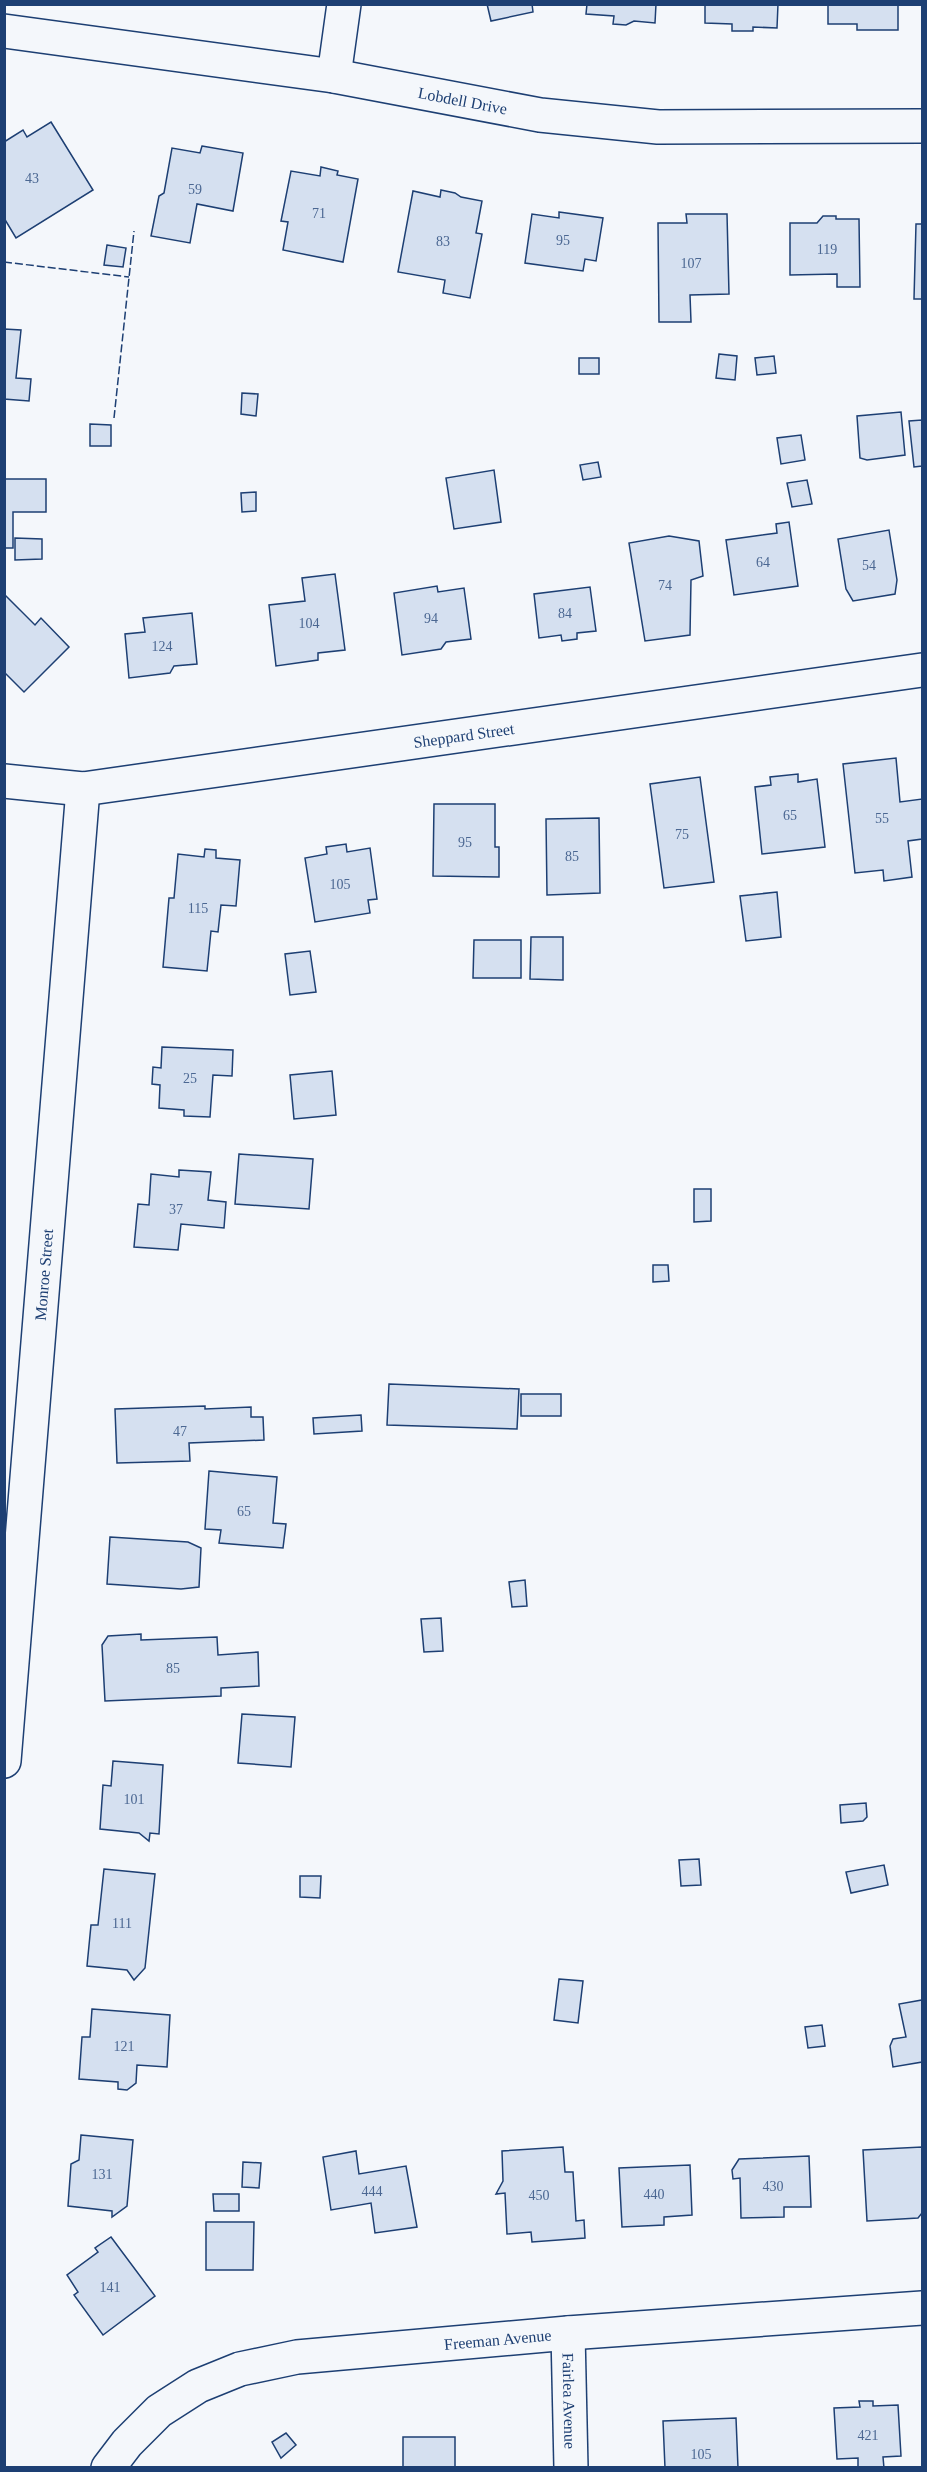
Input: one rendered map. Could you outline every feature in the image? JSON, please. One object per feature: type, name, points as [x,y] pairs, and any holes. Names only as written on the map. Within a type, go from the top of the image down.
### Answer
[{"type":"street","points":[[334,76],[344,4]]},
{"type":"street","name":"Lobdell Drive","points":[[4,31],[334,76],[540,116],[658,126],[922,126]]},
{"type":"street","name":"Sheppard Street","points":[[4,781],[83,789],[922,670]]},
{"type":"street","name":"Monroe Street","points":[[4,1761],[83,789]]},
{"type":"street","name":"Freeman Avenue","points":[[108,2468],[127,2443],[159,2411],[198,2386],[240,2369],[297,2357],[568,2333],[922,2308]]},
{"type":"street","name":"Fairlea Avenue","points":[[568,2333],[571,2468]]},
{"type":"building","points":[[487,4],[532,4],[533,12],[491,21]]},
{"type":"building","points":[[587,4],[656,4],[655,23],[634,21],[626,25],[613,24],[614,16],[586,14]]},
{"type":"building","points":[[705,4],[778,4],[777,28],[753,27],[753,31],[732,31],[732,24],[705,23]]},
{"type":"building","points":[[828,4],[898,4],[898,30],[857,30],[857,24],[828,24]]},
{"type":"building","points":[[51,122],[93,190],[16,238],[4,218],[4,142],[23,130],[27,137]]},
{"type":"building","points":[[202,146],[243,153],[233,211],[197,204],[190,243],[151,236],[159,196],[164,193],[172,148],[200,153]]},
{"type":"building","points":[[321,167],[338,171],[337,175],[358,179],[343,262],[283,250],[288,222],[281,221],[291,171],[320,176]]},
{"type":"building","points":[[441,190],[482,201],[476,233],[482,234],[470,298],[443,293],[445,280],[398,272],[413,191],[440,197]]},
{"type":"building","points":[[559,212],[603,218],[596,261],[585,259],[583,271],[525,263],[532,214],[559,218]]},
{"type":"building","points":[[686,214],[727,214],[729,294],[690,295],[691,322],[659,322],[658,223],[687,223]]},
{"type":"building","points":[[823,216],[836,216],[836,219],[859,219],[860,287],[837,287],[837,274],[790,275],[790,223],[817,223]]},
{"type":"building","points":[[916,224],[922,224],[922,299],[914,299]]},
{"type":"building","points":[[107,245],[126,248],[123,267],[104,265]]},
{"type":"building","points":[[4,329],[21,330],[16,378],[31,379],[29,401],[4,399]]},
{"type":"building","points":[[719,354],[737,356],[735,380],[716,378]]},
{"type":"building","points":[[774,356],[776,373],[757,375],[755,358]]},
{"type":"building","points":[[579,358],[599,358],[599,374],[579,374]]},
{"type":"building","points":[[242,393],[258,394],[256,416],[241,414]]},
{"type":"building","points":[[901,412],[905,455],[867,460],[860,458],[857,416]]},
{"type":"building","points":[[922,420],[922,466],[914,467],[909,421]]},
{"type":"building","points":[[90,424],[111,425],[111,446],[90,446]]},
{"type":"building","points":[[801,435],[805,460],[781,464],[777,438]]},
{"type":"building","points":[[598,462],[601,477],[583,480],[580,465]]},
{"type":"building","points":[[494,470],[501,522],[454,529],[446,478]]},
{"type":"building","points":[[4,479],[46,479],[46,512],[13,512],[13,548],[4,548]]},
{"type":"building","points":[[807,480],[812,504],[792,507],[787,483]]},
{"type":"building","points":[[256,492],[256,511],[242,512],[241,493]]},
{"type":"building","points":[[789,522],[798,586],[734,595],[726,540],[777,533],[776,524]]},
{"type":"building","points":[[889,530],[897,580],[895,594],[853,601],[846,589],[838,539]]},
{"type":"building","points":[[669,536],[699,541],[703,576],[691,580],[690,635],[645,641],[629,543]]},
{"type":"building","points":[[15,538],[42,539],[42,559],[15,560]]},
{"type":"building","points":[[335,574],[345,650],[318,653],[318,660],[276,666],[269,605],[305,601],[302,578]]},
{"type":"building","points":[[437,586],[438,592],[464,588],[471,639],[446,642],[441,649],[402,655],[394,593]]},
{"type":"building","points":[[590,587],[596,631],[577,633],[577,639],[562,641],[561,635],[539,638],[534,594]]},
{"type":"building","points":[[4,594],[35,625],[41,618],[69,647],[24,692],[4,672]]},
{"type":"building","points":[[192,613],[197,664],[174,666],[170,673],[129,678],[125,634],[145,632],[143,618]]},
{"type":"building","points":[[896,758],[900,802],[922,799],[922,839],[908,841],[912,877],[884,881],[883,870],[855,873],[843,764]]},
{"type":"building","points":[[798,774],[798,782],[817,779],[825,847],[762,854],[755,787],[771,785],[770,777]]},
{"type":"building","points":[[700,777],[714,882],[664,888],[650,784]]},
{"type":"building","points":[[434,804],[495,804],[495,847],[499,847],[499,877],[433,876]]},
{"type":"building","points":[[599,818],[600,893],[547,895],[546,819]]},
{"type":"building","points":[[346,844],[347,852],[370,848],[377,899],[368,900],[370,913],[315,922],[305,858],[327,854],[326,847]]},
{"type":"building","points":[[205,849],[216,850],[216,858],[240,860],[236,906],[221,905],[218,932],[211,931],[207,971],[163,967],[169,898],[174,898],[178,854],[204,857]]},
{"type":"building","points":[[777,892],[781,937],[746,941],[740,896]]},
{"type":"building","points":[[531,937],[563,937],[563,980],[530,979]]},
{"type":"building","points":[[474,940],[521,940],[521,978],[473,978]]},
{"type":"building","points":[[310,951],[316,992],[290,995],[285,954]]},
{"type":"building","points":[[162,1047],[233,1050],[232,1076],[213,1075],[210,1117],[184,1116],[184,1110],[159,1108],[160,1085],[152,1084],[153,1067],[161,1068]]},
{"type":"building","points":[[332,1071],[336,1115],[294,1119],[290,1075]]},
{"type":"building","points":[[239,1154],[313,1159],[309,1209],[235,1204]]},
{"type":"building","points":[[179,1170],[211,1172],[208,1200],[226,1202],[224,1228],[181,1224],[178,1250],[134,1247],[138,1204],[149,1205],[151,1174],[179,1177]]},
{"type":"building","points":[[694,1189],[711,1189],[711,1221],[694,1222]]},
{"type":"building","points":[[653,1265],[668,1265],[669,1281],[653,1282]]},
{"type":"building","points":[[389,1384],[519,1389],[517,1429],[387,1425]]},
{"type":"building","points":[[521,1394],[561,1394],[561,1416],[521,1416]]},
{"type":"building","points":[[205,1406],[205,1409],[251,1407],[251,1417],[263,1417],[264,1440],[189,1443],[190,1461],[117,1463],[115,1409]]},
{"type":"building","points":[[361,1415],[362,1431],[314,1434],[313,1418]]},
{"type":"building","points":[[209,1471],[277,1477],[273,1523],[286,1524],[283,1548],[219,1543],[221,1530],[205,1529]]},
{"type":"building","points":[[110,1537],[188,1542],[201,1548],[199,1587],[181,1589],[107,1584]]},
{"type":"building","points":[[525,1580],[527,1606],[512,1607],[509,1582]]},
{"type":"building","points":[[441,1618],[443,1651],[424,1652],[421,1619]]},
{"type":"building","points":[[141,1634],[141,1640],[217,1637],[218,1655],[258,1652],[259,1686],[221,1688],[221,1696],[105,1701],[102,1645],[108,1636]]},
{"type":"building","points":[[242,1714],[295,1717],[291,1767],[238,1763]]},
{"type":"building","points":[[113,1761],[163,1765],[159,1834],[150,1833],[149,1841],[139,1833],[100,1829],[103,1785],[111,1786]]},
{"type":"building","points":[[866,1803],[867,1817],[863,1821],[841,1823],[840,1805]]},
{"type":"building","points":[[699,1859],[701,1885],[681,1886],[679,1860]]},
{"type":"building","points":[[884,1865],[888,1885],[851,1893],[846,1872]]},
{"type":"building","points":[[104,1869],[155,1874],[145,1968],[134,1980],[127,1970],[87,1966],[91,1925],[98,1925]]},
{"type":"building","points":[[300,1876],[321,1876],[320,1898],[300,1897]]},
{"type":"building","points":[[559,1979],[583,1981],[578,2023],[554,2020]]},
{"type":"building","points":[[922,2000],[922,2062],[893,2067],[890,2046],[893,2039],[906,2037],[899,2004]]},
{"type":"building","points":[[92,2009],[170,2015],[167,2067],[137,2065],[136,2083],[127,2090],[118,2089],[118,2082],[79,2079],[82,2037],[90,2037]]},
{"type":"building","points":[[822,2025],[825,2046],[808,2048],[805,2027]]},
{"type":"building","points":[[81,2135],[133,2140],[127,2206],[112,2217],[112,2211],[68,2206],[71,2164],[79,2160]]},
{"type":"building","points":[[563,2147],[565,2172],[573,2172],[576,2221],[584,2220],[585,2238],[532,2242],[531,2232],[507,2234],[505,2193],[496,2194],[503,2181],[502,2151]]},
{"type":"building","points":[[922,2147],[922,2213],[918,2218],[867,2221],[863,2150]]},
{"type":"building","points":[[356,2151],[359,2174],[406,2166],[417,2227],[375,2233],[371,2203],[331,2210],[323,2157]]},
{"type":"building","points":[[809,2156],[811,2207],[784,2207],[784,2217],[741,2218],[740,2178],[733,2179],[732,2170],[739,2159]]},
{"type":"building","points":[[243,2162],[261,2163],[259,2188],[242,2187]]},
{"type":"building","points":[[690,2165],[692,2215],[664,2217],[664,2225],[622,2227],[619,2168]]},
{"type":"building","points":[[213,2194],[239,2194],[239,2211],[214,2211]]},
{"type":"building","points":[[206,2222],[254,2222],[253,2270],[206,2270]]},
{"type":"building","points":[[111,2237],[155,2296],[103,2335],[74,2295],[78,2292],[67,2275],[98,2252],[95,2248]]},
{"type":"building","points":[[859,2401],[873,2401],[873,2406],[898,2405],[901,2456],[883,2457],[884,2468],[858,2468],[858,2458],[837,2459],[834,2408],[860,2407]]},
{"type":"building","points":[[736,2418],[738,2468],[665,2468],[663,2421]]},
{"type":"building","points":[[286,2433],[296,2445],[281,2458],[272,2442]]},
{"type":"building","points":[[403,2437],[455,2437],[455,2468],[403,2468]]},
{"type":"fence","points":[[114,418],[134,231]]},
{"type":"fence","points":[[4,262],[129,277]]}]
